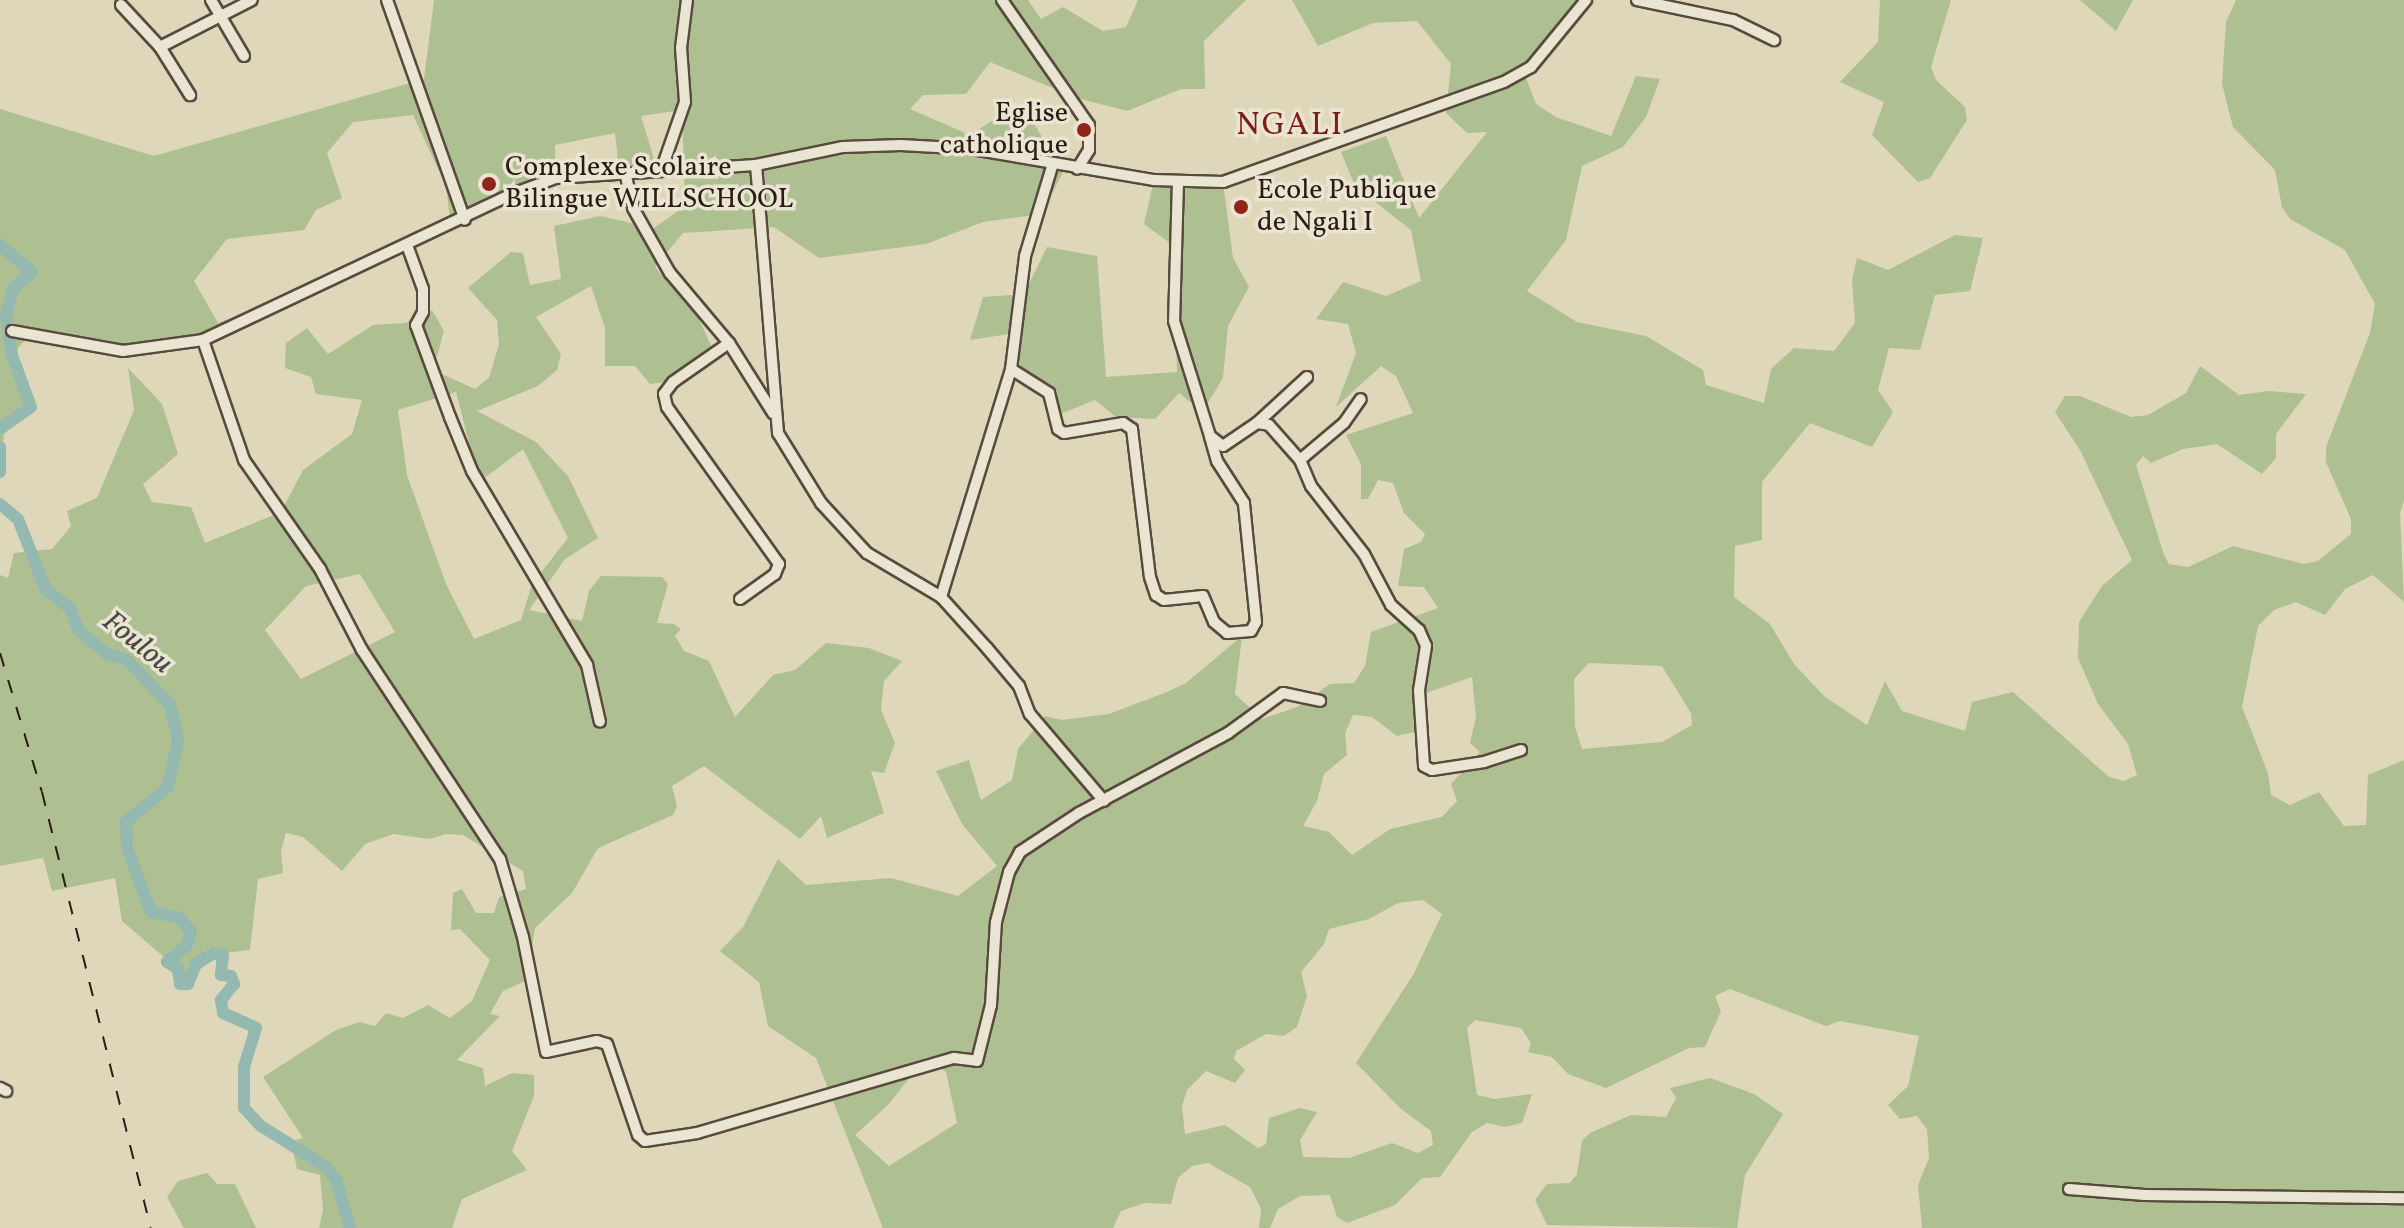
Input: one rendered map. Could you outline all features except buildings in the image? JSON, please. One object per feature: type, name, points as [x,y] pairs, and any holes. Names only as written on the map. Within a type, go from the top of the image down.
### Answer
[{"type":"street","points":[[211,0],[244,56]]},
{"type":"street","points":[[160,47],[252,0]]},
{"type":"street","points":[[387,0],[465,220]]},
{"type":"street","points":[[662,168],[685,102],[681,48],[687,0]]},
{"type":"street","points":[[1002,0],[1089,125],[1089,150],[1077,169]]},
{"type":"street","points":[[6,332],[123,351],[203,340],[465,220],[512,194],[556,178],[662,168],[756,165],[843,147],[901,145],[972,149],[1077,169],[1178,181],[1223,182],[1504,82],[1531,67],[1586,0]]},
{"type":"street","points":[[1643,1],[1733,20],[1774,40]]},
{"type":"street","points":[[121,5],[160,47],[190,95]]},
{"type":"street","points":[[941,597],[1011,369],[1025,256],[1053,163]]},
{"type":"street","points":[[756,165],[778,433],[821,503],[867,553],[941,597],[1019,686],[1030,714],[1104,801]]},
{"type":"street","points":[[625,172],[633,208],[670,273],[729,343],[776,417]]},
{"type":"street","points":[[1011,369],[1049,393],[1058,429],[1064,433],[1123,423],[1132,429],[1156,595],[1164,600],[1203,596],[1214,622],[1227,633],[1251,631],[1256,622],[1244,503],[1217,461],[1174,321],[1178,181]]},
{"type":"street","points":[[407,245],[423,289],[423,312],[416,325],[455,431],[472,471],[587,665],[600,722]]},
{"type":"street","points":[[203,340],[244,460],[320,569],[362,650],[500,859],[523,937],[546,1052],[597,1041],[607,1044],[638,1135],[645,1141],[697,1133],[954,1058],[977,1061],[991,1005],[996,922],[1009,872],[1020,852],[1104,801],[1228,733],[1283,693],[1320,701]]},
{"type":"street","points":[[729,343],[673,382],[664,394],[667,407],[779,564],[775,574],[740,599]]},
{"type":"street","points":[[1210,436],[1223,446],[1257,423],[1307,377]]},
{"type":"street","points":[[1300,460],[1344,423],[1361,399]]},
{"type":"street","points":[[1257,423],[1269,425],[1300,460],[1311,486],[1364,554],[1391,605],[1419,630],[1426,646],[1419,690],[1424,766],[1432,770],[1484,762],[1521,750]]},
{"type":"street","points":[[2069,1189],[2145,1195],[2404,1198]]},
{"type":"green space","points":[[434,0],[1028,0],[1041,19],[1063,7],[1103,31],[1126,27],[1138,0],[1246,0],[1204,41],[1205,89],[1181,89],[1127,111],[1077,98],[990,62],[966,94],[923,95],[910,109],[970,135],[1007,111],[1035,125],[1063,172],[1042,214],[983,222],[926,244],[819,258],[774,227],[683,233],[655,267],[699,319],[717,359],[682,380],[650,384],[635,366],[605,366],[605,328],[591,286],[536,317],[561,354],[557,370],[538,386],[477,411],[536,442],[568,476],[598,538],[565,559],[529,610],[582,621],[589,591],[601,576],[662,577],[668,584],[657,623],[674,624],[681,629],[675,636],[684,651],[709,661],[735,717],[773,675],[795,670],[826,643],[869,648],[902,661],[884,681],[881,710],[895,743],[884,773],[871,771],[884,813],[827,838],[821,816],[800,839],[704,766],[672,786],[677,806],[673,815],[598,848],[572,893],[535,928],[527,980],[503,991],[490,1014],[500,1016],[457,1060],[483,1068],[485,1086],[512,1073],[534,1075],[534,1096],[512,1151],[527,1170],[462,1199],[452,1228],[319,1228],[323,1210],[320,1175],[297,1169],[291,1141],[303,1138],[263,1077],[336,1030],[360,1022],[375,1026],[386,1013],[403,1018],[428,1005],[450,1018],[472,1001],[490,960],[460,929],[451,930],[453,893],[462,889],[476,913],[494,913],[499,897],[526,889],[523,871],[463,835],[446,834],[430,839],[393,834],[365,844],[342,871],[303,837],[286,833],[281,851],[283,873],[258,879],[250,950],[214,954],[196,964],[188,984],[180,984],[178,969],[122,921],[115,878],[52,891],[43,858],[0,866],[0,575],[8,578],[14,553],[52,549],[71,526],[67,511],[97,498],[134,410],[128,368],[162,404],[178,454],[143,484],[152,502],[191,507],[205,543],[281,512],[303,470],[352,434],[362,400],[316,394],[311,377],[285,368],[286,343],[307,328],[328,354],[373,325],[406,323],[432,310],[444,331],[433,370],[475,389],[489,378],[499,344],[497,320],[468,288],[511,252],[523,253],[530,285],[561,279],[554,226],[600,216],[654,228],[685,206],[682,110],[641,116],[659,175],[620,179],[615,133],[555,145],[556,178],[450,220],[446,186],[413,115],[353,122],[327,153],[342,198],[316,210],[304,230],[227,239],[194,281],[218,323],[294,294],[203,340],[123,351],[30,334],[12,355],[31,407],[4,434],[0,472],[0,109],[154,156],[424,79]],"holes":[[[456,392],[479,482],[523,449],[568,538],[532,584],[521,620],[474,639],[446,584],[407,475],[398,410]],[[360,574],[395,632],[301,679],[265,630],[306,586]]]},
{"type":"green space","points":[[1292,0],[1586,0],[1531,67],[1509,81],[1526,78],[1536,104],[1556,117],[1611,136],[1636,76],[1660,79],[1646,117],[1623,147],[1582,166],[1566,240],[1527,291],[1577,322],[1646,336],[1703,370],[1706,385],[1764,403],[1771,369],[1794,348],[1834,351],[1855,323],[1852,280],[1857,258],[1888,270],[1955,235],[1983,238],[1970,291],[1935,295],[1920,350],[1889,348],[1878,390],[1893,412],[1872,447],[1810,423],[1762,482],[1762,540],[1735,546],[1734,597],[1770,624],[1794,664],[1824,696],[1867,725],[1885,681],[1902,711],[1965,731],[1972,702],[2013,692],[2109,777],[2124,781],[2137,775],[2128,744],[2098,704],[2078,658],[2079,622],[2102,586],[2132,560],[2080,450],[2055,412],[2065,396],[2080,396],[2131,417],[2148,415],[2186,393],[2200,366],[2239,395],[2269,391],[2306,394],[2276,434],[2276,458],[2262,474],[2217,444],[2183,449],[2151,463],[2143,456],[2136,465],[2164,555],[2169,564],[2188,567],[2233,546],[2304,564],[2318,561],[2351,534],[2351,519],[2326,462],[2326,447],[2370,333],[2375,304],[2345,250],[2290,219],[2282,207],[2275,170],[2233,127],[2222,84],[2226,22],[2236,0],[2404,0],[2404,501],[2400,513],[2404,602],[2373,575],[2345,589],[2325,615],[2296,602],[2274,610],[2258,626],[2242,707],[2268,773],[2271,795],[2290,805],[2319,792],[2344,826],[2366,825],[2368,775],[2404,760],[2404,1228],[1922,1228],[1918,1185],[1929,1158],[1927,1129],[1917,1116],[1900,1119],[1888,1105],[1908,1086],[1919,1036],[1840,1021],[1826,1026],[1730,989],[1715,996],[1721,1011],[1705,1047],[1689,1048],[1606,1088],[1568,1074],[1552,1057],[1528,1052],[1531,1043],[1521,1028],[1475,1020],[1467,1028],[1477,1095],[1494,1099],[1532,1094],[1522,1123],[1505,1127],[1487,1123],[1472,1132],[1440,1177],[1422,1178],[1395,1205],[1347,1223],[1337,1217],[1330,1195],[1300,1196],[1278,1209],[1270,1228],[1259,1228],[1261,1209],[1250,1187],[1208,1163],[1192,1166],[1178,1178],[1171,1204],[1145,1203],[1121,1211],[1113,1228],[883,1228],[816,1058],[768,1026],[759,982],[720,951],[743,927],[778,859],[806,885],[891,878],[958,896],[997,866],[962,824],[936,771],[969,760],[981,800],[1012,780],[1018,749],[1045,716],[1062,720],[1109,714],[1167,692],[1186,683],[1242,636],[1235,694],[1262,719],[1297,707],[1330,684],[1354,683],[1365,666],[1371,632],[1438,608],[1424,587],[1398,586],[1404,549],[1421,542],[1425,534],[1404,513],[1393,483],[1378,480],[1368,499],[1361,499],[1361,464],[1346,435],[1413,413],[1396,376],[1381,366],[1336,407],[1356,353],[1348,324],[1316,319],[1343,282],[1386,296],[1421,281],[1411,230],[1355,186],[1341,152],[1386,136],[1419,218],[1487,132],[1467,133],[1446,113],[1451,64],[1417,21],[1373,23],[1318,46]],"holes":[[[1589,663],[1662,666],[1691,713],[1692,725],[1662,742],[1582,749],[1575,726],[1574,679]],[[1472,677],[1476,717],[1470,743],[1480,752],[1451,784],[1457,801],[1442,817],[1390,829],[1352,855],[1329,832],[1303,826],[1317,801],[1324,774],[1347,755],[1345,733],[1353,715],[1372,717],[1397,736],[1417,731],[1415,697]],[[1423,900],[1442,914],[1413,975],[1356,1063],[1401,1109],[1431,1131],[1433,1145],[1418,1153],[1392,1143],[1349,1158],[1303,1157],[1300,1140],[1317,1112],[1300,1108],[1269,1118],[1266,1144],[1258,1148],[1225,1125],[1185,1134],[1182,1106],[1187,1090],[1206,1071],[1235,1083],[1245,1070],[1234,1059],[1236,1051],[1266,1034],[1284,1036],[1297,1027],[1307,996],[1301,972],[1324,944],[1329,929],[1369,919],[1398,903]],[[926,1057],[946,1072],[957,1123],[889,1166],[855,1135],[887,1106]]]},
{"type":"green space","points":[[1880,0],[1951,0],[1931,67],[1936,80],[1965,107],[1967,120],[1930,178],[1918,182],[1872,135],[1884,102],[1840,82],[1878,42]]},
{"type":"green space","points":[[2080,0],[2133,0],[2116,31]]},
{"type":"green space","points":[[1154,180],[1223,182],[1233,258],[1249,287],[1228,326],[1223,378],[1207,404],[1195,406],[1179,393],[1155,419],[1116,417],[1095,400],[1060,414],[1040,388],[1022,386],[1016,333],[970,340],[983,297],[1024,294],[1047,247],[1097,256],[1106,377],[1177,372],[1174,246],[1144,224]]},
{"type":"green space","points":[[1710,1078],[1754,1094],[1783,1114],[1745,1175],[1737,1228],[1547,1225],[1535,1200],[1547,1184],[1570,1183],[1577,1174],[1582,1141],[1590,1133],[1631,1115],[1666,1117],[1676,1098],[1670,1088]]},
{"type":"green space","points":[[207,1173],[217,1184],[235,1184],[256,1228],[184,1228],[167,1197],[178,1181]]},
{"type":"waterway","name":"Foulou","points":[[0,245],[32,272],[14,287],[6,315],[12,355],[31,407],[0,429]]},
{"type":"waterway","name":"Foulou","points":[[0,447],[0,472]]},
{"type":"waterway","name":"Foulou","points":[[0,504],[18,519],[46,590],[70,608],[79,631],[107,654],[126,659],[170,705],[178,740],[168,787],[126,822],[127,847],[151,912],[180,918],[191,932],[187,945],[167,962],[178,969],[180,984],[188,984],[196,964],[214,953],[223,955],[221,975],[231,976],[234,984],[221,1000],[223,1013],[256,1028],[244,1067],[244,1108],[261,1126],[326,1167],[336,1179],[350,1228]]},
{"type":"railway","points":[[0,653],[42,792],[151,1228]]},
{"type":"place","name":"Eglise catholique","points":[[1084,130]]},
{"type":"place","name":"Complexe Scolaire Bilingue WILLSCHOOL","points":[[489,184]]},
{"type":"place","name":"Ecole Publique de Ngali I","points":[[1241,207]]},
{"type":"district","name":"NGALI","points":[[1290,126]]}]
